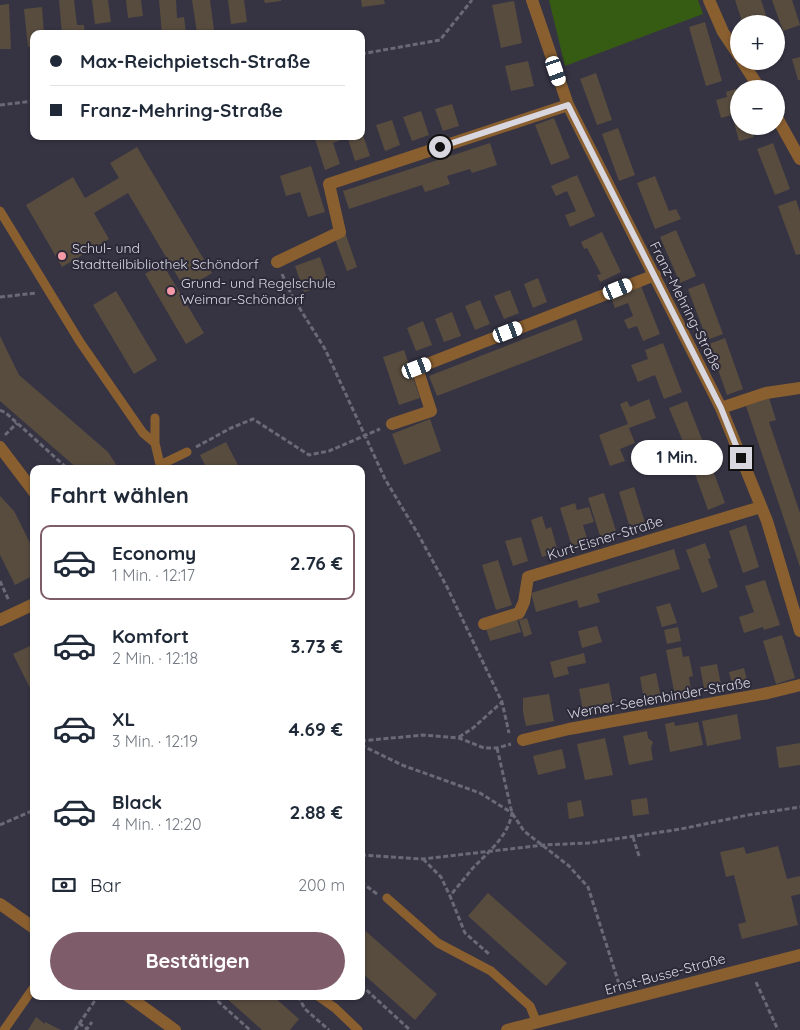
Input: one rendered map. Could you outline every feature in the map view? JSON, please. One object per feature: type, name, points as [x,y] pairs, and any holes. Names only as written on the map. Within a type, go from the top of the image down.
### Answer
[{"type":"street","name":"Franz-Mehring-Straße","points":[[532,0],[568,105],[721,408],[767,521],[800,627]]},
{"type":"street","points":[[709,0],[723,32],[730,42]]},
{"type":"street","points":[[273,264],[340,232],[329,184],[568,105]]},
{"type":"street","points":[[785,132],[800,159]]},
{"type":"street","points":[[392,424],[431,411],[417,368],[655,275]]},
{"type":"street","points":[[721,408],[766,393],[800,388]]},
{"type":"street","points":[[0,448],[30,487]]},
{"type":"street","name":"Kurt-Eisner-Straße","points":[[484,624],[519,612],[524,602],[528,577],[761,507]]},
{"type":"street","points":[[0,620],[30,606]]},
{"type":"street","name":"Werner-Seelenbinder-Straße","points":[[523,740],[569,729],[768,693],[800,685]]},
{"type":"street","points":[[0,904],[30,925]]},
{"type":"street","name":"Ernst-Busse-Straße","points":[[508,1030],[537,1023],[558,1024],[624,1000],[800,955]]},
{"type":"street","points":[[134,1000],[175,1030]]},
{"type":"lane","points":[[0,211],[80,342],[143,433],[154,443]]},
{"type":"lane","points":[[155,418],[154,443],[160,465]]},
{"type":"lane","points":[[164,465],[187,452]]},
{"type":"lane","points":[[387,898],[438,943],[491,971],[530,1006],[537,1023]]},
{"type":"lane","points":[[4,1030],[30,992]]},
{"type":"lane","points":[[324,1000],[358,1030]]},
{"type":"path","points":[[365,53],[440,40],[472,0]]},
{"type":"path","points":[[0,105],[30,101]]},
{"type":"path","points":[[273,264],[325,349],[385,479],[447,587],[502,702],[509,732],[508,745]]},
{"type":"path","points":[[0,297],[43,292]]},
{"type":"path","points":[[0,410],[6,413],[64,465]]},
{"type":"path","points":[[187,452],[231,428],[254,419],[309,456],[329,452],[365,435]]},
{"type":"path","points":[[0,441],[17,423]]},
{"type":"path","points":[[0,581],[15,613]]},
{"type":"path","points":[[459,738],[502,702]]},
{"type":"path","points":[[365,742],[423,735],[459,738],[484,748],[497,748],[512,813],[524,831],[544,845],[580,876],[588,887],[624,1000]]},
{"type":"path","points":[[365,745],[402,765],[480,793],[512,813]]},
{"type":"path","points":[[365,855],[423,859],[544,845],[589,843],[800,807]]},
{"type":"path","points":[[0,825],[30,812]]},
{"type":"path","points":[[450,896],[497,845],[510,824],[512,813]]},
{"type":"path","points":[[633,837],[639,856]]},
{"type":"path","points":[[423,859],[441,877],[465,933],[498,962],[491,971]]},
{"type":"path","points":[[365,885],[378,895],[387,898]]},
{"type":"path","points":[[755,981],[778,1030]]},
{"type":"path","points":[[365,989],[410,1030]]},
{"type":"path","points":[[75,1030],[95,1000]]},
{"type":"path","points":[[216,1000],[250,1030]]},
{"type":"path","points":[[300,1000],[305,1009],[327,1029]]},
{"type":"path","points":[[79,1023],[87,1029],[92,1022]]},
{"type":"green space","points":[[549,0],[698,0],[703,14],[565,66]]},
{"type":"building","points":[[59,0],[74,0],[77,25],[84,25],[85,30],[62,30]]},
{"type":"building","points":[[92,0],[108,0],[111,22],[95,24]]},
{"type":"building","points":[[126,0],[141,0],[143,16],[128,18]]},
{"type":"building","points":[[159,0],[176,0],[177,18],[184,17],[186,30],[162,30]]},
{"type":"building","points":[[192,0],[210,0],[214,30],[197,30]]},
{"type":"building","points":[[228,0],[244,0],[247,22],[231,24]]},
{"type":"building","points":[[264,0],[281,0],[281,1],[265,3]]},
{"type":"building","points":[[361,0],[384,0],[385,4],[362,7]]},
{"type":"building","points":[[735,0],[761,0],[766,15],[740,15]]},
{"type":"building","points":[[772,0],[792,0],[800,25],[785,30],[785,15],[777,15]]},
{"type":"building","points":[[514,1],[522,43],[501,48],[492,5]]},
{"type":"building","points":[[9,4],[11,49],[0,49],[0,5]]},
{"type":"building","points":[[42,7],[44,30],[30,30],[30,47],[28,47],[24,9]]},
{"type":"building","points":[[705,22],[722,81],[706,86],[689,27]]},
{"type":"building","points":[[800,57],[800,80],[798,80],[792,59]]},
{"type":"building","points":[[528,61],[534,86],[511,91],[505,66]]},
{"type":"building","points":[[596,73],[612,120],[597,125],[580,79]]},
{"type":"building","points":[[730,91],[730,116],[721,118],[716,100],[727,97],[726,92]]},
{"type":"building","points":[[452,104],[459,126],[443,131],[435,109]]},
{"type":"building","points":[[421,111],[429,135],[412,141],[403,117]]},
{"type":"building","points":[[554,118],[570,158],[551,165],[535,125]]},
{"type":"building","points":[[392,120],[400,145],[385,151],[376,125]]},
{"type":"building","points":[[618,128],[635,175],[619,181],[602,134]]},
{"type":"building","points":[[737,135],[753,135],[754,137],[739,141]]},
{"type":"building","points":[[315,140],[341,140],[333,143],[340,164],[325,170]]},
{"type":"building","points":[[348,140],[365,140],[370,156],[355,161]]},
{"type":"building","points":[[490,143],[497,165],[472,173],[470,169],[447,176],[450,184],[425,192],[422,185],[349,209],[343,191]]},
{"type":"building","points":[[773,143],[790,189],[775,195],[757,149]]},
{"type":"building","points":[[137,147],[212,273],[185,289],[128,193],[94,213],[109,239],[62,267],[26,205],[73,177],[85,198],[119,178],[110,163]]},
{"type":"building","points":[[311,166],[325,212],[308,217],[300,192],[286,196],[280,176]]},
{"type":"building","points":[[577,175],[595,216],[570,227],[565,215],[576,211],[567,191],[556,196],[551,186]]},
{"type":"building","points":[[655,176],[669,211],[676,209],[681,219],[655,229],[637,183]]},
{"type":"building","points":[[796,200],[800,212],[800,254],[796,255],[778,206]]},
{"type":"building","points":[[676,230],[696,276],[680,283],[660,237]]},
{"type":"building","points":[[602,232],[621,272],[600,282],[597,275],[601,274],[587,248],[584,249],[581,242]]},
{"type":"building","points":[[346,235],[357,267],[347,271],[335,239]]},
{"type":"building","points":[[320,257],[329,284],[304,292],[295,266]]},
{"type":"building","points":[[162,263],[204,333],[186,344],[145,274]]},
{"type":"building","points":[[538,278],[547,302],[533,308],[524,284]]},
{"type":"building","points":[[704,283],[723,334],[707,340],[688,289]]},
{"type":"building","points":[[641,286],[660,334],[643,341],[637,326],[628,329],[624,320],[633,316],[628,303],[615,308],[611,298]]},
{"type":"building","points":[[510,290],[519,313],[504,319],[494,296]]},
{"type":"building","points":[[116,291],[157,360],[134,374],[93,305]]},
{"type":"building","points":[[480,300],[490,324],[475,330],[465,306]]},
{"type":"building","points":[[452,312],[461,336],[444,342],[435,319]]},
{"type":"building","points":[[576,319],[583,340],[437,396],[429,376]]},
{"type":"building","points":[[423,321],[432,345],[416,351],[407,328]]},
{"type":"building","points":[[0,336],[19,375],[108,452],[116,465],[73,465],[0,401]]},
{"type":"building","points":[[725,338],[743,389],[727,395],[709,344]]},
{"type":"building","points":[[663,343],[682,392],[664,399],[655,375],[638,382],[631,365],[648,359],[645,350]]},
{"type":"building","points":[[404,350],[420,398],[399,405],[383,357]]},
{"type":"building","points":[[769,398],[776,420],[769,422],[800,513],[800,567],[746,406]]},
{"type":"building","points":[[649,399],[656,418],[629,428],[635,443],[620,449],[625,461],[610,466],[599,435],[628,424],[620,404],[627,401],[630,407]]},
{"type":"building","points":[[687,401],[706,450],[689,456],[669,408]]},
{"type":"building","points":[[430,419],[441,451],[404,465],[392,434]]},
{"type":"building","points":[[226,442],[238,465],[205,465],[200,455]]},
{"type":"building","points":[[708,457],[725,503],[708,510],[691,463]]},
{"type":"building","points":[[634,487],[646,526],[631,531],[619,492]]},
{"type":"building","points":[[604,493],[617,534],[601,539],[588,498]]},
{"type":"building","points":[[0,496],[14,511],[30,543],[30,577],[15,585],[0,555]]},
{"type":"building","points":[[575,503],[577,510],[589,507],[594,522],[583,525],[589,545],[573,550],[560,508]]},
{"type":"building","points":[[542,516],[546,529],[551,527],[558,552],[542,557],[531,520]]},
{"type":"building","points":[[746,525],[759,567],[743,573],[729,531]]},
{"type":"building","points":[[521,537],[528,561],[513,566],[505,541]]},
{"type":"building","points":[[705,543],[711,558],[708,559],[718,587],[702,593],[686,550]]},
{"type":"building","points":[[674,549],[680,569],[597,594],[600,602],[579,608],[577,600],[536,612],[531,593]]},
{"type":"building","points":[[498,560],[512,605],[496,610],[482,565]]},
{"type":"building","points":[[765,580],[780,625],[764,630],[763,627],[744,633],[739,617],[754,612],[745,586]]},
{"type":"building","points":[[670,603],[677,623],[662,627],[656,607]]},
{"type":"building","points":[[516,616],[521,632],[490,641],[485,625]]},
{"type":"building","points":[[527,618],[532,634],[524,637],[519,620]]},
{"type":"building","points":[[597,626],[602,642],[582,648],[578,631]]},
{"type":"building","points":[[678,627],[681,641],[667,644],[664,630]]},
{"type":"building","points":[[782,635],[795,678],[776,684],[763,641]]},
{"type":"building","points":[[30,646],[30,688],[13,654]]},
{"type":"building","points":[[681,647],[683,657],[689,656],[693,676],[689,677],[692,697],[676,701],[666,650]]},
{"type":"building","points":[[584,653],[586,663],[567,667],[569,674],[554,678],[550,662]]},
{"type":"building","points":[[717,664],[722,690],[705,693],[700,667]]},
{"type":"building","points":[[744,668],[749,688],[734,692],[729,672]]},
{"type":"building","points":[[656,673],[662,703],[645,706],[640,677]]},
{"type":"building","points":[[609,683],[614,710],[584,716],[579,689]]},
{"type":"building","points":[[549,694],[554,721],[526,726],[523,698]]},
{"type":"building","points":[[737,714],[741,739],[707,746],[702,721]]},
{"type":"building","points":[[674,722],[675,726],[698,722],[703,745],[670,752],[665,724]]},
{"type":"building","points":[[647,731],[648,738],[653,742],[651,748],[653,760],[629,765],[623,736]]},
{"type":"building","points":[[605,738],[613,775],[585,780],[577,744]]},
{"type":"building","points":[[800,743],[800,765],[779,768],[776,747]]},
{"type":"building","points":[[562,749],[566,768],[538,775],[533,756]]},
{"type":"building","points":[[647,798],[649,814],[633,816],[631,800]]},
{"type":"building","points":[[581,800],[584,816],[569,819],[567,803]]},
{"type":"building","points":[[778,846],[787,879],[800,876],[800,894],[791,896],[798,925],[742,939],[738,924],[746,922],[734,875],[726,877],[720,852],[744,847],[746,854]]},
{"type":"building","points":[[488,893],[567,963],[546,986],[468,916]]},
{"type":"building","points":[[365,931],[437,994],[415,1020],[365,976]]},
{"type":"building","points":[[228,1000],[278,1000],[299,1019],[290,1030],[262,1030]]},
{"type":"building","points":[[36,1017],[45,1024],[45,1022],[61,1030],[28,1030]]},
{"type":"place","name":"Schul- und Stadtteilbibliothek Schöndorf","points":[[62,256]]},
{"type":"place","name":"Grund- und Regelschule Weimar-Schöndorf","points":[[171,291]]},
{"type":"route","points":[[440,147],[568,105],[721,408],[741,458]]}]
